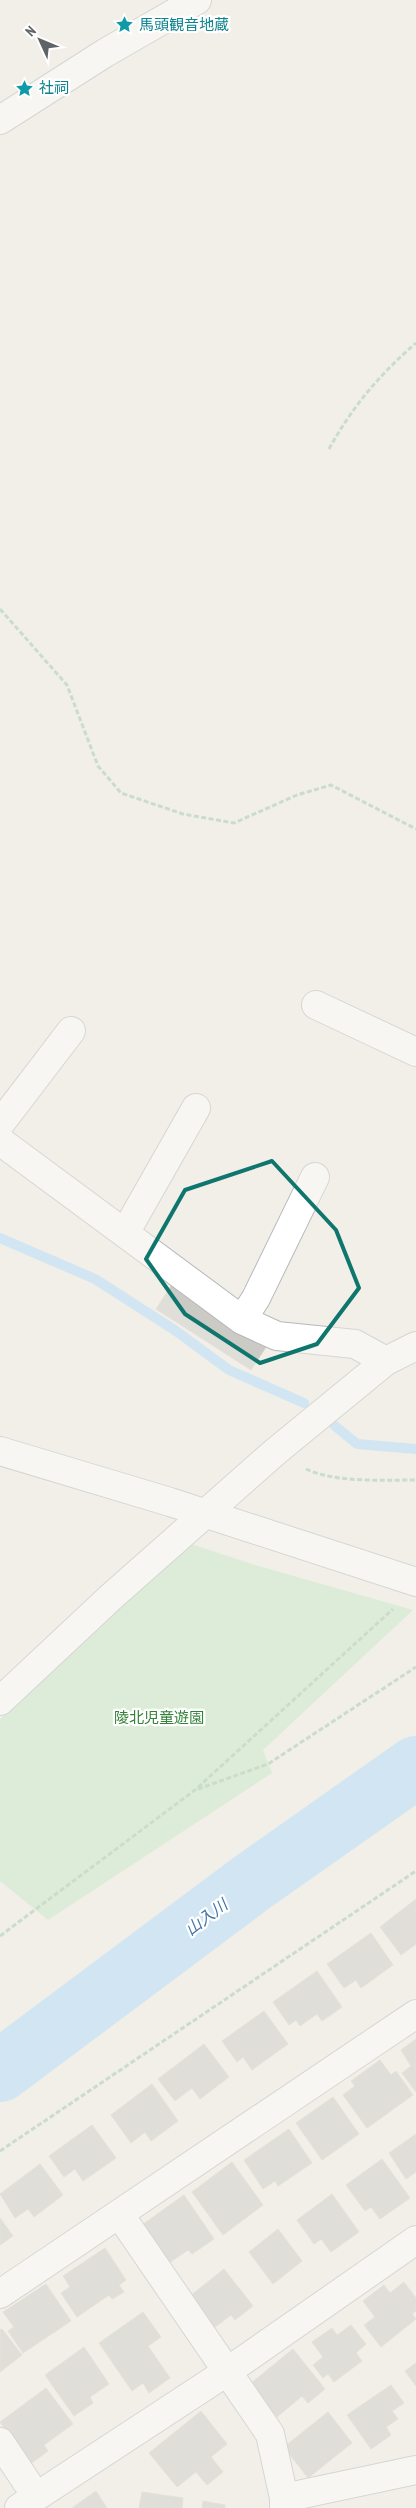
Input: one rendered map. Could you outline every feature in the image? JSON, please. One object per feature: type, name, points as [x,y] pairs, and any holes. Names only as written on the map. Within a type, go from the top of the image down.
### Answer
[{"type":"street","points":[[0,120],[105,53],[197,0]]},
{"type":"street","points":[[316,1005],[414,1045]]},
{"type":"street","points":[[0,1124],[71,1031]]},
{"type":"street","points":[[125,1234],[196,1108]]},
{"type":"street","points":[[0,1141],[242,1320],[277,1336],[355,1344],[386,1361]]},
{"type":"street","points":[[242,1320],[256,1298],[315,1178]]},
{"type":"street","points":[[0,1701],[111,1597],[275,1452],[386,1361],[416,1346]]},
{"type":"street","points":[[0,1450],[207,1514],[416,1582]]},
{"type":"street","points":[[0,2294],[416,2014]]},
{"type":"street","points":[[120,2215],[270,2434],[284,2503],[416,2470]]},
{"type":"street","points":[[0,2442],[27,2502],[228,2371],[416,2240]]},
{"type":"path","points":[[329,449],[345,420],[370,386],[416,343]]},
{"type":"path","points":[[0,609],[67,685],[98,766],[121,793],[183,814],[234,823],[297,795],[330,785],[416,829]]},
{"type":"path","points":[[275,1452],[319,1475],[379,1480],[416,1480]]},
{"type":"path","points":[[0,1936],[195,1790],[398,1606]]},
{"type":"path","points":[[195,1790],[268,1764],[416,1667]]},
{"type":"path","points":[[0,2151],[416,1871]]},
{"type":"highlighted area","points":[[272,1161],[336,1230],[359,1288],[317,1344],[260,1363],[185,1314],[146,1259],[185,1190]]},
{"type":"green space","name":"陵北児童遊園","points":[[188,1543],[255,1565],[413,1610],[263,1750],[272,1773],[48,1920],[0,1881],[0,1719],[130,1595]]},
{"type":"building","points":[[173,1283],[212,1313],[266,1347],[251,1370],[156,1309]]},
{"type":"building","points":[[416,1899],[416,1944],[401,1955],[380,1927]]},
{"type":"building","points":[[371,1933],[393,1965],[361,1988],[356,1980],[344,1988],[327,1964]]},
{"type":"building","points":[[317,1971],[342,2007],[322,2021],[317,2014],[300,2026],[296,2020],[289,2025],[273,2002]]},
{"type":"building","points":[[264,2011],[288,2044],[252,2070],[243,2057],[237,2062],[222,2041]]},
{"type":"building","points":[[416,2039],[416,2092],[402,2073],[411,2066],[401,2050]]},
{"type":"building","points":[[204,2044],[229,2077],[200,2099],[192,2088],[175,2101],[158,2079]]},
{"type":"building","points":[[380,2060],[391,2075],[396,2071],[413,2095],[367,2128],[343,2095],[355,2086],[351,2081]]},
{"type":"building","points":[[152,2084],[178,2121],[151,2141],[145,2132],[131,2143],[111,2115]]},
{"type":"building","points":[[333,2097],[359,2134],[322,2160],[296,2123]]},
{"type":"building","points":[[92,2125],[116,2158],[83,2181],[75,2169],[64,2177],[49,2156]]},
{"type":"building","points":[[289,2129],[312,2163],[278,2186],[275,2181],[263,2189],[244,2160]]},
{"type":"building","points":[[416,2134],[416,2172],[406,2179],[389,2153]]},
{"type":"building","points":[[382,2159],[410,2198],[380,2219],[371,2207],[365,2211],[346,2185]]},
{"type":"building","points":[[232,2162],[263,2205],[223,2235],[192,2192]]},
{"type":"building","points":[[40,2164],[63,2195],[34,2217],[28,2209],[15,2218],[0,2194]]},
{"type":"building","points":[[332,2194],[359,2232],[331,2252],[321,2239],[314,2244],[297,2220]]},
{"type":"building","points":[[184,2195],[214,2239],[192,2254],[188,2250],[169,2263],[142,2225]]},
{"type":"building","points":[[0,2218],[13,2236],[0,2245]]},
{"type":"building","points":[[278,2229],[302,2261],[273,2284],[249,2252]]},
{"type":"building","points":[[105,2248],[126,2280],[119,2285],[124,2292],[112,2299],[109,2295],[77,2317],[61,2293],[70,2287],[63,2276]]},
{"type":"building","points":[[224,2269],[253,2306],[235,2320],[231,2315],[214,2328],[190,2296]]},
{"type":"building","points":[[404,2282],[416,2298],[416,2311],[412,2314],[416,2319],[381,2347],[364,2325],[375,2317],[363,2301],[384,2285],[390,2293]]},
{"type":"building","points":[[46,2284],[71,2321],[23,2353],[8,2331],[14,2327],[3,2312]]},
{"type":"building","points":[[143,2312],[161,2337],[148,2346],[170,2378],[149,2393],[143,2383],[132,2391],[99,2343]]},
{"type":"building","points":[[351,2325],[366,2344],[356,2353],[362,2361],[334,2382],[328,2374],[323,2378],[313,2365],[323,2357],[312,2342],[332,2328],[337,2335]]},
{"type":"building","points":[[2,2329],[22,2355],[0,2372],[0,2330]]},
{"type":"building","points":[[84,2347],[109,2384],[90,2397],[93,2403],[74,2416],[45,2375]]},
{"type":"building","points":[[293,2349],[325,2389],[308,2403],[302,2396],[277,2417],[250,2384]]},
{"type":"building","points":[[416,2363],[416,2386],[405,2371]]},
{"type":"building","points":[[391,2385],[404,2403],[392,2411],[398,2419],[386,2427],[391,2435],[371,2449],[347,2415]]},
{"type":"building","points":[[46,2388],[73,2424],[44,2445],[48,2451],[29,2465],[0,2422]]},
{"type":"building","points":[[201,2411],[227,2444],[211,2457],[223,2472],[207,2485],[196,2472],[177,2487],[149,2453]]},
{"type":"building","points":[[328,2412],[352,2443],[308,2478],[284,2447]]},
{"type":"building","points":[[96,2491],[107,2508],[72,2508]]},
{"type":"building","points":[[142,2492],[183,2498],[182,2508],[139,2508]]},
{"type":"building","points":[[203,2501],[225,2505],[225,2508],[202,2508]]},
{"type":"waterway","points":[[0,1238],[95,1279],[176,1331],[229,1370],[304,1403]]},
{"type":"waterway","points":[[335,1426],[357,1444],[416,1449]]},
{"type":"waterway","name":"山入川","points":[[0,2071],[250,1884],[416,1767]]},
{"type":"place","name":"馬頭観音地蔵","points":[[125,25]]},
{"type":"place","name":"社祠","points":[[25,88]]}]
